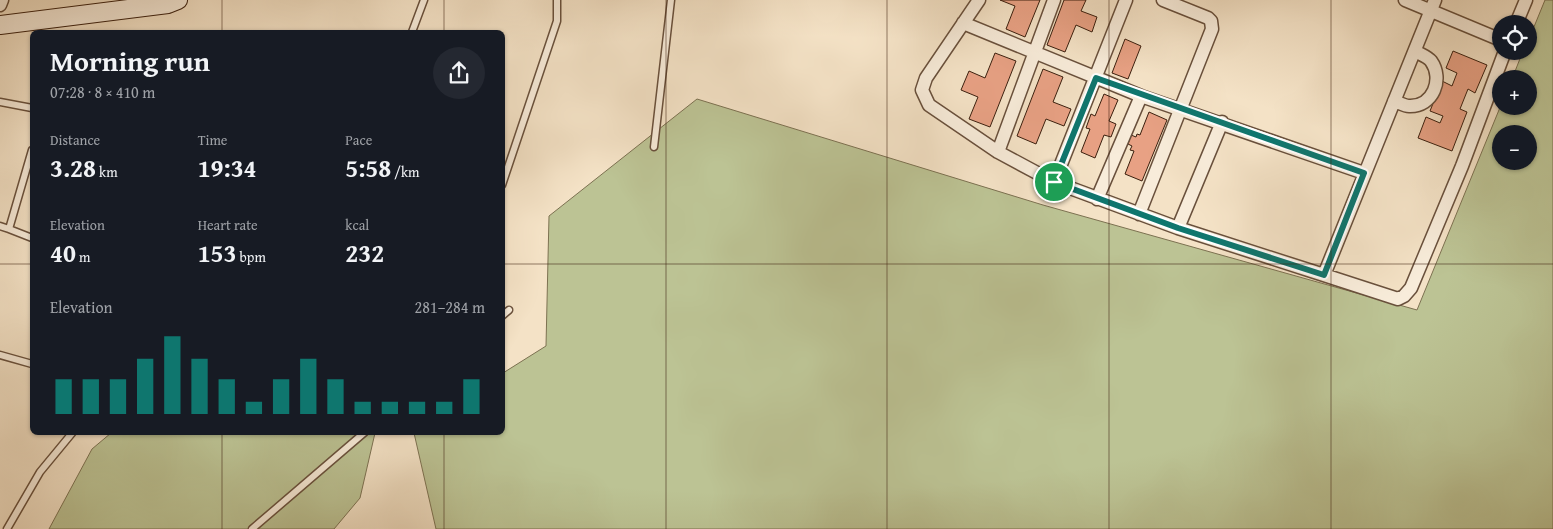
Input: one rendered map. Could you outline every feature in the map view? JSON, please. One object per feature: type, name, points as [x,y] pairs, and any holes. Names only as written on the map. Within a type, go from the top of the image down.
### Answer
[{"type":"street","points":[[0,5],[2,0]]},
{"type":"street","points":[[0,25],[168,4],[178,0]]},
{"type":"street","points":[[979,0],[926,78],[922,96],[929,105],[998,152],[1054,182],[1178,228],[1398,299],[1404,296],[1411,288],[1462,166],[1502,60]]},
{"type":"street","points":[[998,152],[1054,0]]},
{"type":"street","points":[[1054,182],[1126,0]]},
{"type":"street","points":[[1139,214],[1212,25],[1208,18],[1197,12],[1163,0]]},
{"type":"street","points":[[1405,0],[1433,6],[1492,36]]},
{"type":"street","points":[[1520,15],[1526,0]]},
{"type":"street","points":[[1324,275],[1433,6]]},
{"type":"street","points":[[963,23],[1141,96],[1222,122],[1364,173]]},
{"type":"street","points":[[1394,101],[1409,106],[1420,104],[1429,99],[1435,90],[1437,74],[1430,60],[1415,51]]},
{"type":"street","points":[[1097,199],[1141,96]]},
{"type":"street","points":[[1178,228],[1222,122]]},
{"type":"lane","points":[[413,30],[424,0]]},
{"type":"lane","points":[[505,176],[557,21],[557,0]]},
{"type":"lane","points":[[654,146],[671,0]]},
{"type":"lane","points":[[0,102],[30,108]]},
{"type":"lane","points":[[9,229],[30,157]]},
{"type":"lane","points":[[0,226],[30,237]]},
{"type":"lane","points":[[505,313],[509,310]]},
{"type":"lane","points":[[0,354],[30,363]]},
{"type":"lane","points":[[7,529],[40,472],[71,435]]},
{"type":"lane","points":[[252,529],[362,435]]},
{"type":"green space","points":[[1545,0],[1553,0],[1553,529],[436,529],[414,435],[505,435],[505,372],[546,346],[549,216],[697,99],[1043,205],[1417,310],[1492,127],[1492,170],[1537,170],[1537,125],[1493,125],[1497,115],[1537,115],[1537,70],[1516,70],[1519,60],[1537,60],[1537,20]]},
{"type":"green space","points":[[109,435],[375,435],[360,498],[334,529],[49,529],[92,449]]},
{"type":"building","points":[[1000,0],[1040,0],[1025,37],[1006,29],[1015,6]]},
{"type":"building","points":[[1064,0],[1086,0],[1081,11],[1097,17],[1092,32],[1076,25],[1065,52],[1047,45]]},
{"type":"building","points":[[1125,39],[1141,46],[1128,79],[1112,73]]},
{"type":"building","points":[[1453,51],[1487,65],[1475,93],[1468,89],[1460,109],[1467,112],[1452,151],[1418,138],[1426,117],[1440,123],[1443,116],[1430,111],[1442,81],[1452,86],[1457,73],[1446,68]]},
{"type":"building","points":[[995,53],[1016,61],[990,127],[969,119],[978,97],[961,90],[969,71],[985,78]]},
{"type":"building","points":[[1043,69],[1063,77],[1053,102],[1071,109],[1064,126],[1046,119],[1036,144],[1017,136]]},
{"type":"building","points":[[1104,94],[1118,100],[1109,121],[1116,124],[1111,137],[1104,135],[1095,158],[1081,152],[1090,129],[1086,128],[1091,114],[1095,116]]},
{"type":"building","points":[[1149,112],[1167,120],[1142,181],[1125,174],[1134,151],[1130,150],[1132,146],[1128,144],[1131,135],[1136,137],[1137,134],[1140,135]]},
{"type":"route","points":[[1096,78],[1141,96],[1222,122],[1364,173],[1324,275],[1178,228],[1054,182],[1096,78]]}]
